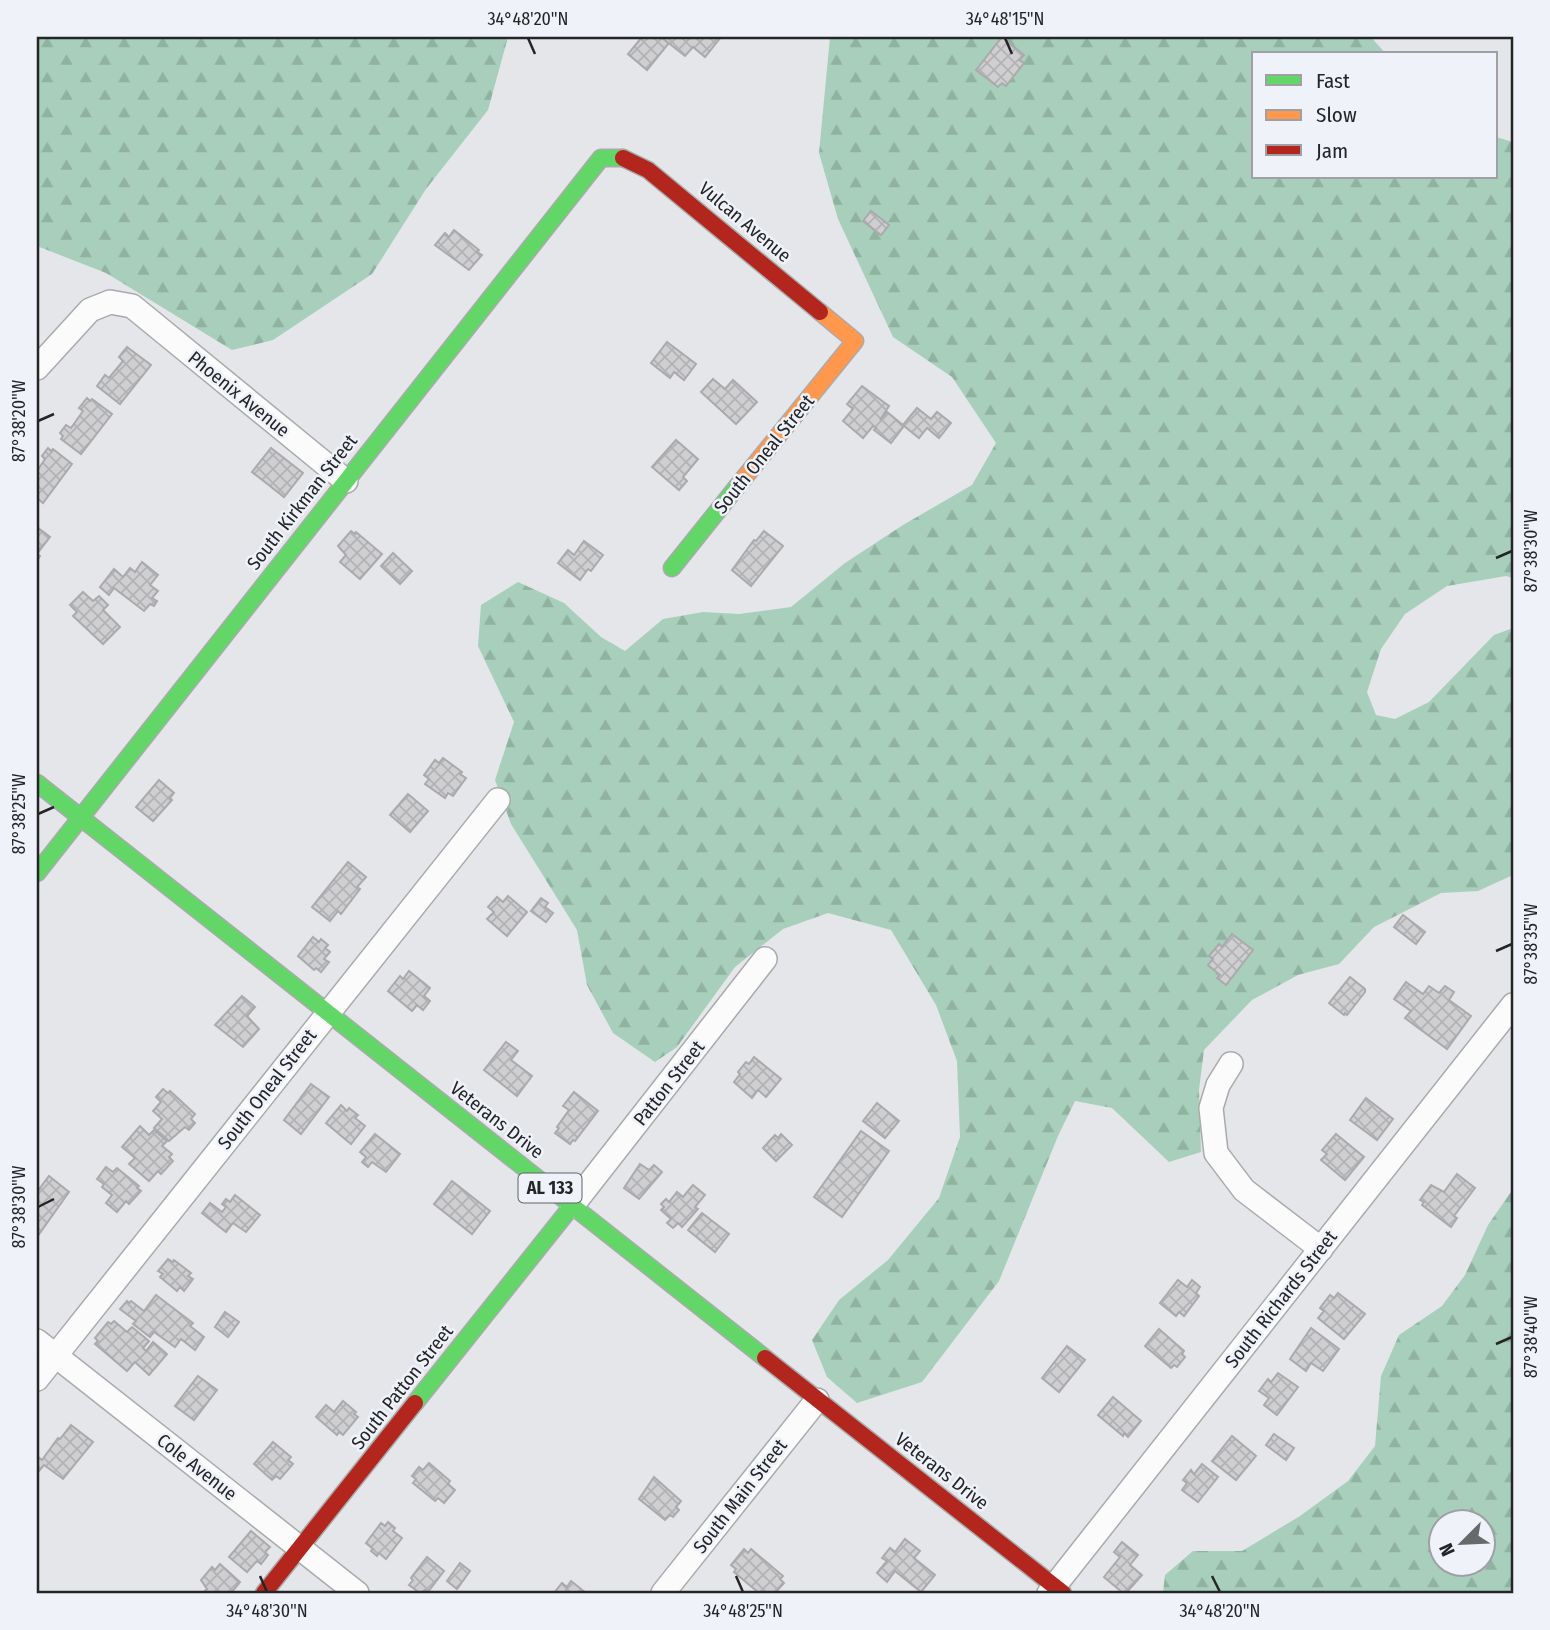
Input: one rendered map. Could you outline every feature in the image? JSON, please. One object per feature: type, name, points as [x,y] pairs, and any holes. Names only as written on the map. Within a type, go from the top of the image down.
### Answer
[{"type":"street","name":"Vulcan Avenue","points":[[601,158],[618,155],[630,157],[855,341]]},
{"type":"street","name":"South Kirkman Street","points":[[37,873],[601,158]]},
{"type":"street","name":"Phoenix Avenue","points":[[37,368],[90,310],[110,302],[132,306],[346,481]]},
{"type":"street","name":"South Oneal Street","points":[[672,568],[855,341]]},
{"type":"street","name":"Veterans Drive","points":[[37,783],[817,1399],[1055,1591]]},
{"type":"street","name":"South Oneal Street","points":[[37,1379],[498,800]]},
{"type":"street","name":"Patton Street","points":[[572,1206],[765,959]]},
{"type":"street","name":"South Richards Street","points":[[1055,1591],[1513,1005]]},
{"type":"street","points":[[1231,1064],[1218,1085],[1211,1108],[1216,1153],[1244,1191],[1321,1249]]},
{"type":"street","name":"South Patton Street","points":[[264,1593],[572,1206]]},
{"type":"street","name":"Cole Avenue","points":[[37,1341],[357,1593]]},
{"type":"street","name":"South Main Street","points":[[663,1593],[817,1399]]},
{"type":"green space","points":[[37,37],[508,37],[488,110],[426,189],[372,274],[273,340],[232,350],[106,273],[37,246]]},
{"type":"green space","points":[[830,37],[1371,37],[1384,52],[1252,52],[1252,178],[1498,178],[1498,138],[1513,142],[1513,578],[1506,576],[1447,586],[1405,614],[1381,649],[1367,692],[1376,715],[1395,719],[1429,702],[1494,635],[1513,628],[1513,875],[1478,891],[1441,893],[1374,927],[1339,964],[1298,975],[1252,1000],[1204,1050],[1199,1090],[1201,1152],[1169,1162],[1112,1108],[1075,1101],[999,1281],[922,1382],[857,1403],[827,1377],[812,1340],[839,1300],[888,1260],[939,1198],[960,1137],[957,1061],[936,1005],[891,930],[828,913],[783,929],[735,967],[677,1047],[655,1062],[613,1033],[587,985],[577,930],[511,824],[495,780],[514,722],[478,646],[481,605],[518,582],[564,603],[601,637],[625,651],[663,619],[703,612],[739,614],[791,607],[845,563],[972,485],[996,443],[952,377],[893,337],[838,219],[819,153]]},
{"type":"green space","points":[[1513,1189],[1513,1593],[1163,1593],[1165,1575],[1193,1551],[1242,1551],[1300,1516],[1348,1481],[1375,1446],[1381,1376],[1399,1335],[1442,1306],[1465,1275],[1488,1225]]},
{"type":"building","points":[[642,37],[661,37],[669,43],[647,70],[628,54]]},
{"type":"building","points":[[661,37],[721,37],[705,57],[693,47],[685,56]]},
{"type":"building","points":[[1002,37],[1024,55],[1019,60],[1024,63],[1006,86],[1002,83],[998,87],[976,70]]},
{"type":"building","points":[[871,211],[889,225],[881,235],[863,221]]},
{"type":"building","points":[[454,230],[482,255],[469,270],[435,245],[445,233],[449,237]]},
{"type":"building","points":[[667,342],[696,364],[684,380],[674,372],[670,378],[651,363]]},
{"type":"building","points":[[127,347],[151,365],[120,404],[97,386],[105,375],[109,378],[123,361],[119,357]]},
{"type":"building","points":[[713,379],[725,389],[733,380],[757,402],[736,424],[701,392]]},
{"type":"building","points":[[862,386],[889,406],[880,420],[887,412],[903,425],[917,408],[931,419],[937,412],[951,423],[939,438],[927,428],[919,438],[904,426],[891,443],[874,430],[876,428],[873,426],[863,438],[843,421],[853,409],[847,404]]},
{"type":"building","points":[[87,398],[112,414],[81,454],[61,439],[63,436],[60,433],[66,425],[71,428],[83,411],[79,408]]},
{"type":"building","points":[[676,440],[698,459],[683,477],[687,481],[679,490],[652,467]]},
{"type":"building","points":[[48,448],[72,464],[43,503],[37,498],[37,471]]},
{"type":"building","points":[[271,448],[303,473],[284,497],[252,472]]},
{"type":"building","points":[[37,527],[50,537],[37,554]]},
{"type":"building","points":[[351,531],[355,534],[356,532],[382,554],[360,579],[340,562],[346,555],[338,546]]},
{"type":"building","points":[[764,531],[783,546],[751,586],[732,570]]},
{"type":"building","points":[[584,541],[603,555],[580,580],[558,563],[568,550],[574,555]]},
{"type":"building","points":[[393,553],[412,571],[400,584],[381,566]]},
{"type":"building","points":[[142,562],[158,575],[150,585],[158,591],[152,598],[157,601],[154,606],[150,604],[144,611],[114,588],[109,595],[100,587],[114,569],[123,577],[130,568],[135,572]]},
{"type":"building","points":[[83,592],[93,601],[99,596],[108,605],[103,610],[120,627],[103,644],[73,616],[77,612],[70,605]]},
{"type":"building","points":[[443,758],[466,778],[453,796],[448,793],[445,798],[425,784],[429,779],[424,775],[435,760],[439,763]]},
{"type":"building","points":[[159,780],[174,793],[170,798],[172,800],[153,821],[136,807]]},
{"type":"building","points":[[408,794],[428,811],[410,832],[390,815]]},
{"type":"building","points":[[348,862],[366,877],[341,914],[338,911],[330,921],[312,907]]},
{"type":"building","points":[[508,896],[527,912],[507,936],[487,919],[494,912],[488,907],[497,897],[503,902]]},
{"type":"building","points":[[541,898],[548,903],[545,907],[553,913],[546,922],[531,911]]},
{"type":"building","points":[[1403,915],[1425,932],[1416,944],[1394,927]]},
{"type":"building","points":[[1232,934],[1253,950],[1226,985],[1217,978],[1220,975],[1208,965],[1213,959],[1209,956],[1219,944],[1222,947]]},
{"type":"building","points":[[313,937],[328,945],[325,948],[330,952],[324,959],[329,962],[321,972],[316,968],[314,970],[298,956]]},
{"type":"building","points":[[409,971],[430,988],[424,996],[430,1001],[423,1010],[417,1005],[412,1011],[388,991],[400,976],[403,979]]},
{"type":"building","points":[[1350,977],[1365,989],[1365,992],[1347,1015],[1344,1015],[1329,1003]]},
{"type":"building","points":[[1406,982],[1423,994],[1429,986],[1439,993],[1445,986],[1454,992],[1449,1000],[1471,1016],[1447,1049],[1405,1018],[1411,1011],[1394,999]]},
{"type":"building","points":[[242,996],[255,1007],[247,1016],[259,1029],[243,1047],[215,1025]]},
{"type":"building","points":[[506,1042],[518,1051],[511,1060],[532,1076],[517,1096],[484,1070]]},
{"type":"building","points":[[754,1057],[781,1079],[766,1097],[758,1090],[752,1098],[734,1082],[746,1062],[749,1064]]},
{"type":"building","points":[[311,1084],[329,1097],[301,1134],[284,1120]]},
{"type":"building","points":[[163,1089],[168,1093],[170,1091],[195,1114],[191,1119],[195,1123],[189,1130],[185,1127],[169,1141],[154,1128],[162,1119],[153,1111],[161,1102],[156,1097]]},
{"type":"building","points":[[574,1092],[598,1111],[570,1144],[555,1133],[569,1110],[563,1106]]},
{"type":"building","points":[[1366,1098],[1393,1119],[1377,1140],[1350,1120]]},
{"type":"building","points":[[877,1103],[899,1121],[885,1138],[863,1121]]},
{"type":"building","points":[[341,1105],[347,1111],[349,1108],[358,1115],[355,1118],[365,1126],[351,1144],[326,1123]]},
{"type":"building","points":[[140,1126],[149,1135],[154,1130],[167,1141],[162,1146],[172,1154],[169,1157],[173,1161],[161,1174],[158,1171],[149,1181],[129,1164],[135,1158],[122,1147]]},
{"type":"building","points":[[861,1131],[889,1151],[842,1217],[814,1197]]},
{"type":"building","points":[[375,1134],[400,1154],[386,1172],[372,1162],[368,1167],[362,1162],[366,1157],[360,1152]]},
{"type":"building","points":[[781,1134],[792,1145],[776,1161],[763,1148],[775,1135],[778,1138]]},
{"type":"building","points":[[1336,1134],[1364,1157],[1345,1180],[1321,1160],[1327,1154],[1322,1150]]},
{"type":"building","points":[[640,1164],[649,1170],[654,1165],[662,1172],[639,1199],[624,1188]]},
{"type":"building","points":[[106,1167],[113,1172],[117,1168],[139,1186],[137,1188],[141,1191],[129,1204],[126,1201],[117,1212],[106,1203],[112,1195],[97,1179]]},
{"type":"building","points":[[1457,1174],[1475,1188],[1454,1216],[1457,1218],[1451,1227],[1422,1205],[1424,1202],[1420,1200],[1431,1185],[1444,1192]]},
{"type":"building","points":[[49,1176],[69,1192],[37,1237],[37,1192]]},
{"type":"building","points":[[452,1181],[490,1211],[472,1234],[434,1204]]},
{"type":"building","points":[[693,1185],[705,1195],[695,1207],[698,1209],[682,1227],[678,1223],[673,1228],[667,1223],[671,1219],[661,1210],[664,1207],[661,1204],[666,1199],[669,1202],[677,1192],[683,1197]]},
{"type":"building","points":[[235,1195],[260,1215],[246,1232],[233,1223],[226,1232],[202,1213],[210,1203],[222,1212],[226,1207],[222,1204],[226,1199],[230,1202]]},
{"type":"building","points":[[702,1213],[729,1234],[715,1252],[688,1230]]},
{"type":"building","points":[[168,1259],[173,1262],[174,1260],[191,1273],[188,1276],[193,1279],[184,1291],[180,1287],[177,1291],[160,1277],[163,1274],[158,1271]]},
{"type":"building","points":[[1178,1280],[1187,1287],[1192,1280],[1200,1287],[1196,1293],[1199,1296],[1184,1316],[1179,1312],[1176,1316],[1160,1303]]},
{"type":"building","points":[[1338,1293],[1365,1314],[1344,1339],[1318,1318],[1324,1311],[1320,1308],[1330,1295],[1334,1298]]},
{"type":"building","points":[[156,1295],[193,1323],[190,1326],[204,1337],[195,1350],[181,1339],[175,1347],[154,1332],[150,1337],[133,1324],[136,1321],[120,1309],[127,1301],[131,1301],[144,1311]]},
{"type":"building","points":[[225,1312],[239,1322],[228,1337],[215,1327]]},
{"type":"building","points":[[114,1321],[127,1332],[132,1327],[149,1341],[143,1348],[146,1351],[153,1342],[167,1354],[149,1375],[135,1362],[127,1371],[95,1344],[98,1341],[95,1338],[108,1322],[111,1324]]},
{"type":"building","points":[[1311,1328],[1339,1349],[1323,1371],[1311,1363],[1306,1371],[1290,1359]]},
{"type":"building","points":[[1159,1329],[1184,1351],[1182,1354],[1185,1357],[1177,1367],[1174,1365],[1171,1368],[1145,1346]]},
{"type":"building","points":[[1067,1346],[1085,1360],[1059,1392],[1042,1378]]},
{"type":"building","points":[[1278,1373],[1298,1387],[1277,1415],[1264,1405],[1269,1398],[1259,1391],[1268,1379],[1271,1382]]},
{"type":"building","points":[[198,1376],[217,1390],[194,1420],[175,1406]]},
{"type":"building","points":[[1113,1397],[1141,1421],[1128,1437],[1124,1433],[1123,1436],[1098,1415]]},
{"type":"building","points":[[343,1401],[358,1417],[343,1435],[339,1432],[337,1435],[316,1417],[326,1405],[334,1412]]},
{"type":"building","points":[[71,1425],[93,1442],[63,1479],[44,1465],[39,1471],[37,1456],[42,1460]]},
{"type":"building","points":[[1274,1434],[1294,1448],[1286,1460],[1266,1445]]},
{"type":"building","points":[[1232,1436],[1256,1456],[1236,1480],[1212,1461]]},
{"type":"building","points":[[273,1442],[291,1457],[288,1460],[293,1464],[280,1479],[276,1476],[272,1480],[254,1464]]},
{"type":"building","points":[[429,1463],[450,1481],[448,1484],[455,1490],[444,1503],[438,1498],[435,1501],[413,1483],[416,1479],[412,1476],[419,1467],[423,1470]]},
{"type":"building","points":[[1202,1464],[1218,1477],[1198,1502],[1182,1490],[1187,1483],[1183,1480],[1191,1470],[1194,1474]]},
{"type":"building","points":[[654,1477],[681,1501],[676,1507],[679,1510],[673,1517],[670,1515],[665,1520],[639,1499]]},
{"type":"building","points":[[388,1522],[395,1528],[393,1531],[402,1538],[386,1559],[379,1553],[377,1556],[366,1543],[381,1523],[385,1526]]},
{"type":"building","points":[[251,1531],[270,1547],[261,1564],[257,1561],[247,1572],[229,1557]]},
{"type":"building","points":[[905,1539],[920,1551],[914,1558],[935,1575],[921,1592],[895,1571],[887,1582],[877,1573],[887,1561],[882,1558],[890,1548],[895,1552]]},
{"type":"building","points":[[1122,1542],[1138,1555],[1130,1565],[1142,1575],[1126,1593],[1104,1577],[1120,1557],[1114,1552]]},
{"type":"building","points":[[744,1549],[748,1553],[751,1549],[783,1576],[780,1579],[784,1583],[775,1593],[759,1593],[734,1572],[736,1569],[731,1565]]},
{"type":"building","points":[[427,1557],[444,1571],[428,1592],[425,1590],[420,1593],[409,1585],[413,1580],[411,1578]]},
{"type":"building","points":[[460,1563],[470,1571],[457,1589],[447,1581]]},
{"type":"building","points":[[220,1564],[240,1582],[231,1593],[203,1593],[207,1589],[201,1580],[212,1567],[215,1570]]},
{"type":"building","points":[[571,1581],[586,1593],[554,1593],[562,1583],[567,1587]]},
{"type":"traffic: fast","points":[[37,873],[601,158],[623,158]]},
{"type":"traffic: fast","points":[[672,568],[744,478]]},
{"type":"traffic: fast","points":[[37,783],[765,1358]]},
{"type":"traffic: fast","points":[[415,1403],[572,1206]]},
{"type":"traffic: slow","points":[[744,478],[855,341],[820,312]]},
{"type":"traffic: jam","points":[[623,158],[648,170],[820,312]]},
{"type":"traffic: jam","points":[[765,1358],[1063,1593]]},
{"type":"traffic: jam","points":[[264,1593],[415,1403]]}]
